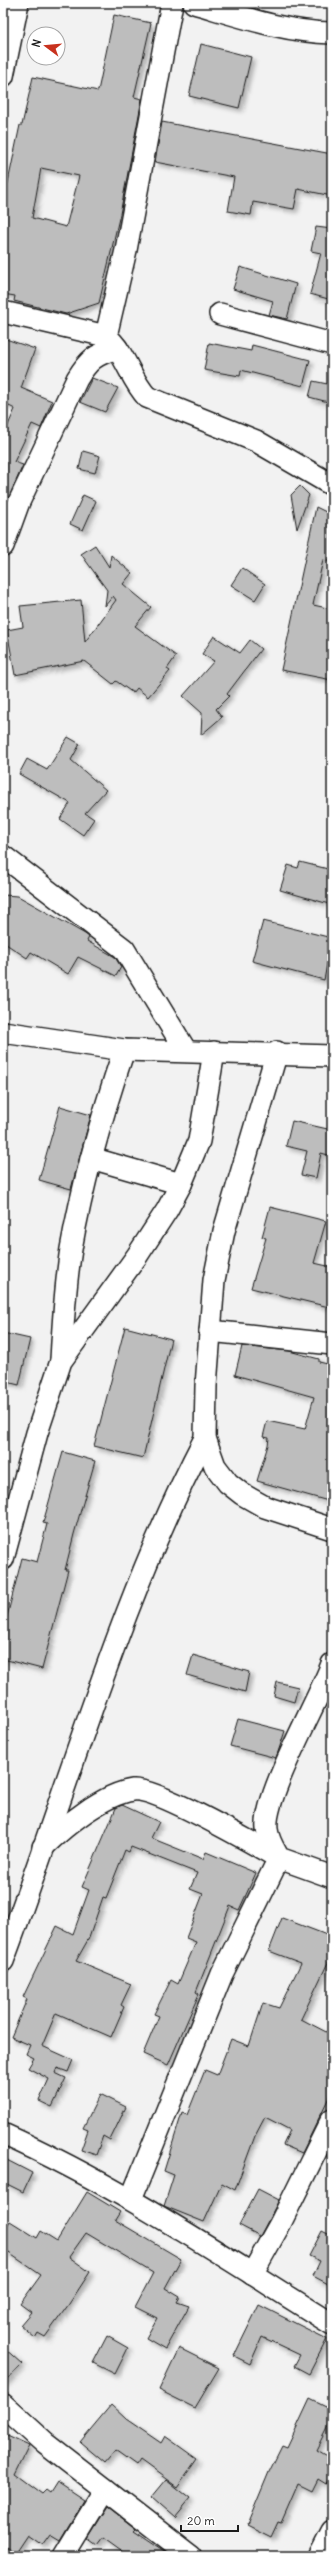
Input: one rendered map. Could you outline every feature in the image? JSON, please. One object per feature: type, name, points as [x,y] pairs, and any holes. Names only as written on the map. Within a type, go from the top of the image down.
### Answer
[{"type":"main road","points":[[3,2406],[45,2443],[191,2556]]},
{"type":"street","points":[[3,76],[18,3]]},
{"type":"street","points":[[172,3],[126,250],[112,342],[136,385],[147,397],[256,441],[332,485]]},
{"type":"street","points":[[194,3],[270,26],[310,33],[332,33]]},
{"type":"street","points":[[3,312],[112,342]]},
{"type":"street","points":[[220,314],[332,344]]},
{"type":"street","points":[[3,546],[19,502],[77,379],[86,364],[112,342]]},
{"type":"street","points":[[3,856],[124,949],[186,1051]]},
{"type":"street","points":[[3,1032],[124,1050],[277,1052],[332,1056]]},
{"type":"street","points":[[3,1559],[37,1432],[61,1361],[64,1300],[71,1249],[104,1107],[124,1050]]},
{"type":"street","points":[[61,1361],[168,1210],[181,1184],[199,1141],[214,1052]]},
{"type":"street","points":[[277,1052],[224,1231],[214,1280],[205,1438],[216,1466],[228,1483],[242,1494],[266,1507],[332,1529]]},
{"type":"street","points":[[91,1158],[181,1184]]},
{"type":"street","points":[[210,1331],[332,1344]]},
{"type":"street","points":[[3,1961],[80,1739],[140,1582],[178,1490],[205,1438]]},
{"type":"street","points":[[132,2199],[222,1974],[279,1858],[267,1829],[269,1810],[278,1783],[327,1690],[332,1664]]},
{"type":"street","points":[[43,1847],[72,1822],[101,1803],[121,1793],[134,1790],[148,1792],[168,1801],[279,1858],[332,1877]]},
{"type":"street","points":[[252,2274],[280,2224],[332,2119]]},
{"type":"street","points":[[3,2134],[73,2167],[132,2199],[332,2324]]},
{"type":"street","points":[[64,2556],[92,2507],[105,2489]]},
{"type":"street","points":[[319,2556],[332,2531]]},
{"type":"building","points":[[114,15],[151,23],[134,97],[142,99],[120,214],[99,303],[66,314],[14,301],[15,296],[3,294],[3,206],[20,125],[22,125],[33,77],[98,91]],"holes":[[[41,168],[79,176],[66,227],[32,218]]]},
{"type":"building","points":[[201,44],[251,57],[239,108],[189,96]]},
{"type":"building","points":[[162,122],[332,154],[332,196],[298,189],[294,209],[253,202],[251,215],[228,211],[234,177],[155,162]]},
{"type":"building","points":[[316,227],[332,229],[332,300],[310,294],[321,253],[311,251]]},
{"type":"building","points":[[240,267],[296,284],[287,319],[269,315],[273,301],[233,289]]},
{"type":"building","points":[[3,338],[35,349],[21,388],[52,401],[41,428],[32,424],[14,462],[23,465],[3,511],[3,437],[15,409],[3,403]]},
{"type":"building","points":[[209,343],[251,351],[252,345],[310,360],[303,386],[241,370],[240,376],[204,370]]},
{"type":"building","points":[[92,378],[118,388],[105,412],[80,402]]},
{"type":"building","points":[[313,381],[332,385],[332,403],[309,397]]},
{"type":"building","points":[[83,451],[100,456],[95,473],[79,469]]},
{"type":"building","points":[[300,486],[309,495],[297,529],[291,495]]},
{"type":"building","points":[[83,495],[96,501],[83,530],[70,524]]},
{"type":"building","points":[[316,507],[332,515],[332,562],[323,560],[313,605],[332,609],[332,680],[281,670]]},
{"type":"building","points":[[95,545],[109,567],[111,555],[132,573],[123,584],[151,607],[135,626],[176,656],[167,669],[170,671],[148,697],[137,688],[133,693],[116,681],[113,684],[84,661],[15,675],[7,630],[23,627],[20,606],[81,600],[85,642],[116,600],[113,596],[105,606],[107,590],[81,554]]},
{"type":"building","points":[[242,568],[265,584],[255,600],[231,585]]},
{"type":"building","points":[[214,636],[240,653],[250,640],[261,649],[227,694],[229,696],[216,709],[222,717],[201,735],[202,713],[183,696],[214,661],[202,654]]},
{"type":"building","points":[[68,737],[80,744],[71,760],[106,790],[85,813],[94,819],[83,835],[60,819],[70,803],[19,774],[27,759],[47,770]]},
{"type":"building","points":[[300,862],[332,870],[332,892],[329,904],[280,890],[288,865],[298,868]]},
{"type":"building","points":[[3,895],[18,896],[85,934],[89,937],[87,941],[115,957],[121,967],[116,976],[78,957],[68,974],[31,952],[27,958],[3,942]]},
{"type":"building","points":[[263,921],[332,938],[324,980],[252,961]]},
{"type":"building","points":[[60,1106],[91,1115],[71,1189],[39,1180]]},
{"type":"building","points":[[292,1121],[332,1130],[332,1156],[321,1153],[316,1178],[301,1175],[307,1151],[286,1146]]},
{"type":"building","points":[[270,1207],[326,1221],[314,1263],[332,1267],[332,1295],[329,1307],[251,1288],[266,1238],[262,1237]]},
{"type":"building","points":[[125,1327],[171,1339],[143,1458],[94,1446]]},
{"type":"building","points":[[3,1333],[30,1339],[19,1385],[3,1381]]},
{"type":"building","points":[[242,1346],[289,1351],[319,1359],[319,1362],[332,1365],[332,1502],[257,1481],[268,1445],[269,1438],[263,1437],[267,1421],[305,1429],[314,1397],[235,1375]]},
{"type":"building","points":[[63,1452],[95,1461],[74,1534],[65,1570],[68,1570],[42,1669],[3,1659],[3,1632],[22,1558],[37,1562],[47,1524],[43,1523]]},
{"type":"building","points":[[193,1655],[249,1672],[245,1692],[187,1675]]},
{"type":"building","points":[[277,1682],[298,1687],[294,1702],[274,1696]]},
{"type":"building","points":[[238,1719],[285,1731],[276,1758],[230,1746]]},
{"type":"building","points":[[122,1805],[159,1822],[151,1838],[203,1859],[206,1852],[256,1873],[239,1910],[230,1906],[196,1992],[199,1994],[168,2065],[143,2054],[159,2016],[154,2014],[171,1980],[178,1984],[196,1942],[186,1938],[203,1894],[190,1889],[197,1873],[131,1847],[129,1852],[125,1850],[106,1898],[103,1897],[89,1938],[76,1961],[131,1984],[121,2005],[124,2007],[111,2037],[56,2013],[42,2046],[73,2060],[68,2072],[57,2068],[55,2073],[66,2078],[52,2107],[39,2101],[49,2079],[28,2068],[34,2058],[26,2054],[30,2045],[11,2037],[27,1999],[23,1997],[57,1926],[73,1934],[89,1890],[82,1887],[116,1808]]},
{"type":"building","points":[[282,1918],[332,1937],[332,1954],[301,2019],[332,2035],[332,2091],[302,2153],[283,2145],[290,2130],[265,2117],[255,2136],[235,2190],[222,2183],[204,2222],[164,2206],[174,2175],[164,2171],[182,2113],[187,2115],[205,2070],[217,2075],[231,2039],[249,2046],[263,2003],[279,2008],[301,1963],[269,1951]]},
{"type":"building","points":[[100,2094],[126,2107],[110,2140],[103,2136],[96,2155],[81,2150],[88,2130],[83,2128]]},
{"type":"building","points":[[3,2158],[32,2173],[23,2192],[3,2182]]},
{"type":"building","points":[[258,2189],[279,2200],[260,2236],[239,2225]]},
{"type":"building","points":[[87,2192],[120,2212],[115,2220],[181,2259],[165,2288],[180,2297],[177,2302],[189,2306],[165,2349],[146,2338],[157,2318],[135,2307],[153,2273],[86,2233],[69,2257],[90,2272],[69,2304],[45,2337],[38,2333],[35,2338],[20,2325],[31,2312],[20,2304],[41,2275],[3,2249],[3,2232],[10,2221],[37,2238],[41,2231],[57,2241]]},
{"type":"building","points":[[322,2231],[332,2236],[332,2286],[313,2276],[320,2261],[309,2256]]},
{"type":"building","points":[[259,2305],[327,2339],[309,2374],[294,2366],[300,2355],[262,2337],[250,2364],[234,2356]]},
{"type":"building","points":[[107,2336],[128,2348],[115,2374],[93,2363]]},
{"type":"building","points":[[3,2347],[22,2364],[3,2384]]},
{"type":"building","points":[[179,2348],[219,2368],[195,2408],[159,2390]]},
{"type":"building","points":[[310,2399],[332,2410],[332,2418],[316,2450],[330,2458],[326,2466],[332,2469],[332,2472],[326,2484],[318,2479],[312,2491],[298,2484],[281,2523],[278,2522],[271,2537],[247,2525],[269,2472],[282,2446],[287,2448]]},
{"type":"building","points":[[111,2405],[126,2419],[161,2443],[165,2436],[197,2459],[177,2487],[140,2460],[136,2466],[115,2451],[105,2463],[80,2442]]},
{"type":"building","points":[[3,2434],[29,2446],[15,2474],[42,2494],[46,2490],[50,2493],[57,2482],[84,2500],[60,2540],[50,2534],[42,2545],[28,2535],[16,2553],[3,2544]]},
{"type":"building","points":[[166,2480],[190,2499],[175,2517],[152,2497]]},
{"type":"building","points":[[108,2507],[136,2529],[134,2531],[171,2556],[129,2556],[104,2538],[98,2546],[88,2539]]}]
